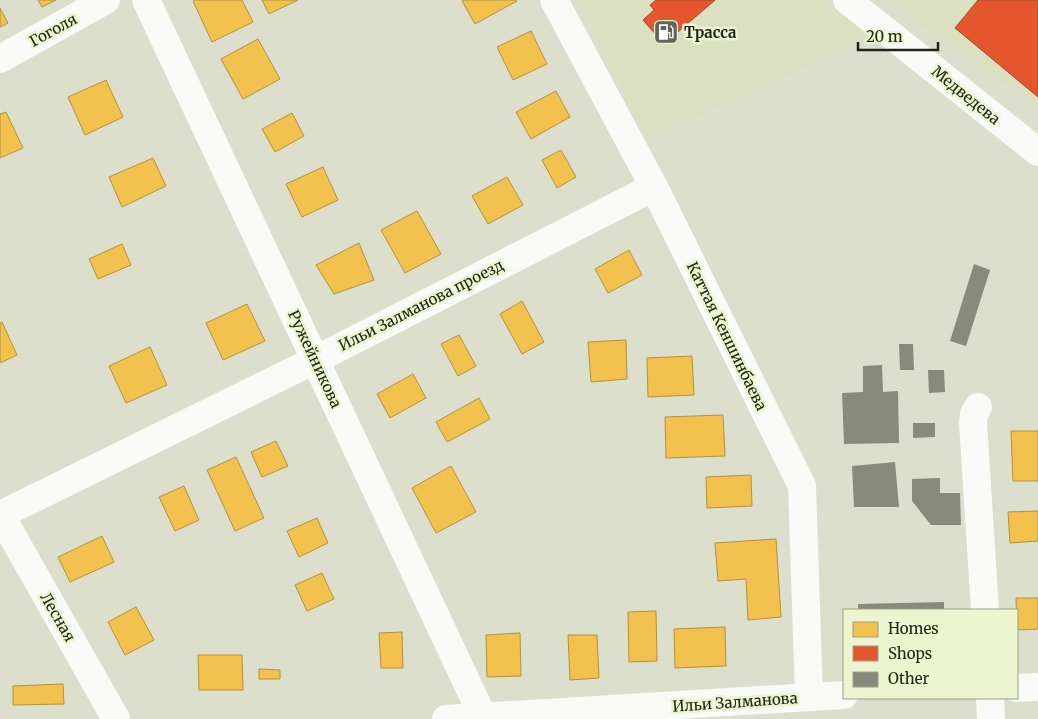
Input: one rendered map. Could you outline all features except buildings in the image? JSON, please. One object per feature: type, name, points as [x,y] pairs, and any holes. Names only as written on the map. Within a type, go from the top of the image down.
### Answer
[{"type":"street","name":"Гоголя","points":[[0,59],[106,0]]},
{"type":"street","name":"Ружейникова","points":[[146,0],[483,718]]},
{"type":"street","name":"Каттая Кеншинбаева","points":[[554,0],[654,187],[802,486],[809,697]]},
{"type":"street","name":"Медведева","points":[[847,0],[1038,152]]},
{"type":"street","name":"Ильи Залманова проезд","points":[[0,515],[315,360],[654,187]]},
{"type":"street","points":[[978,407],[973,423],[984,609]]},
{"type":"street","name":"Лесная","points":[[0,515],[116,719]]},
{"type":"street","points":[[1018,688],[1038,686]]},
{"type":"street","name":"Ильи Залманова","points":[[446,719],[843,696]]},
{"type":"street","points":[[990,699],[991,719]]},
{"type":"shaded area","points":[[578,0],[825,0],[872,36],[646,138]]},
{"type":"shaded area","points":[[888,0],[1038,0],[1038,105]]},
{"type":"place","name":"Трасса","points":[[666,32]]}]
